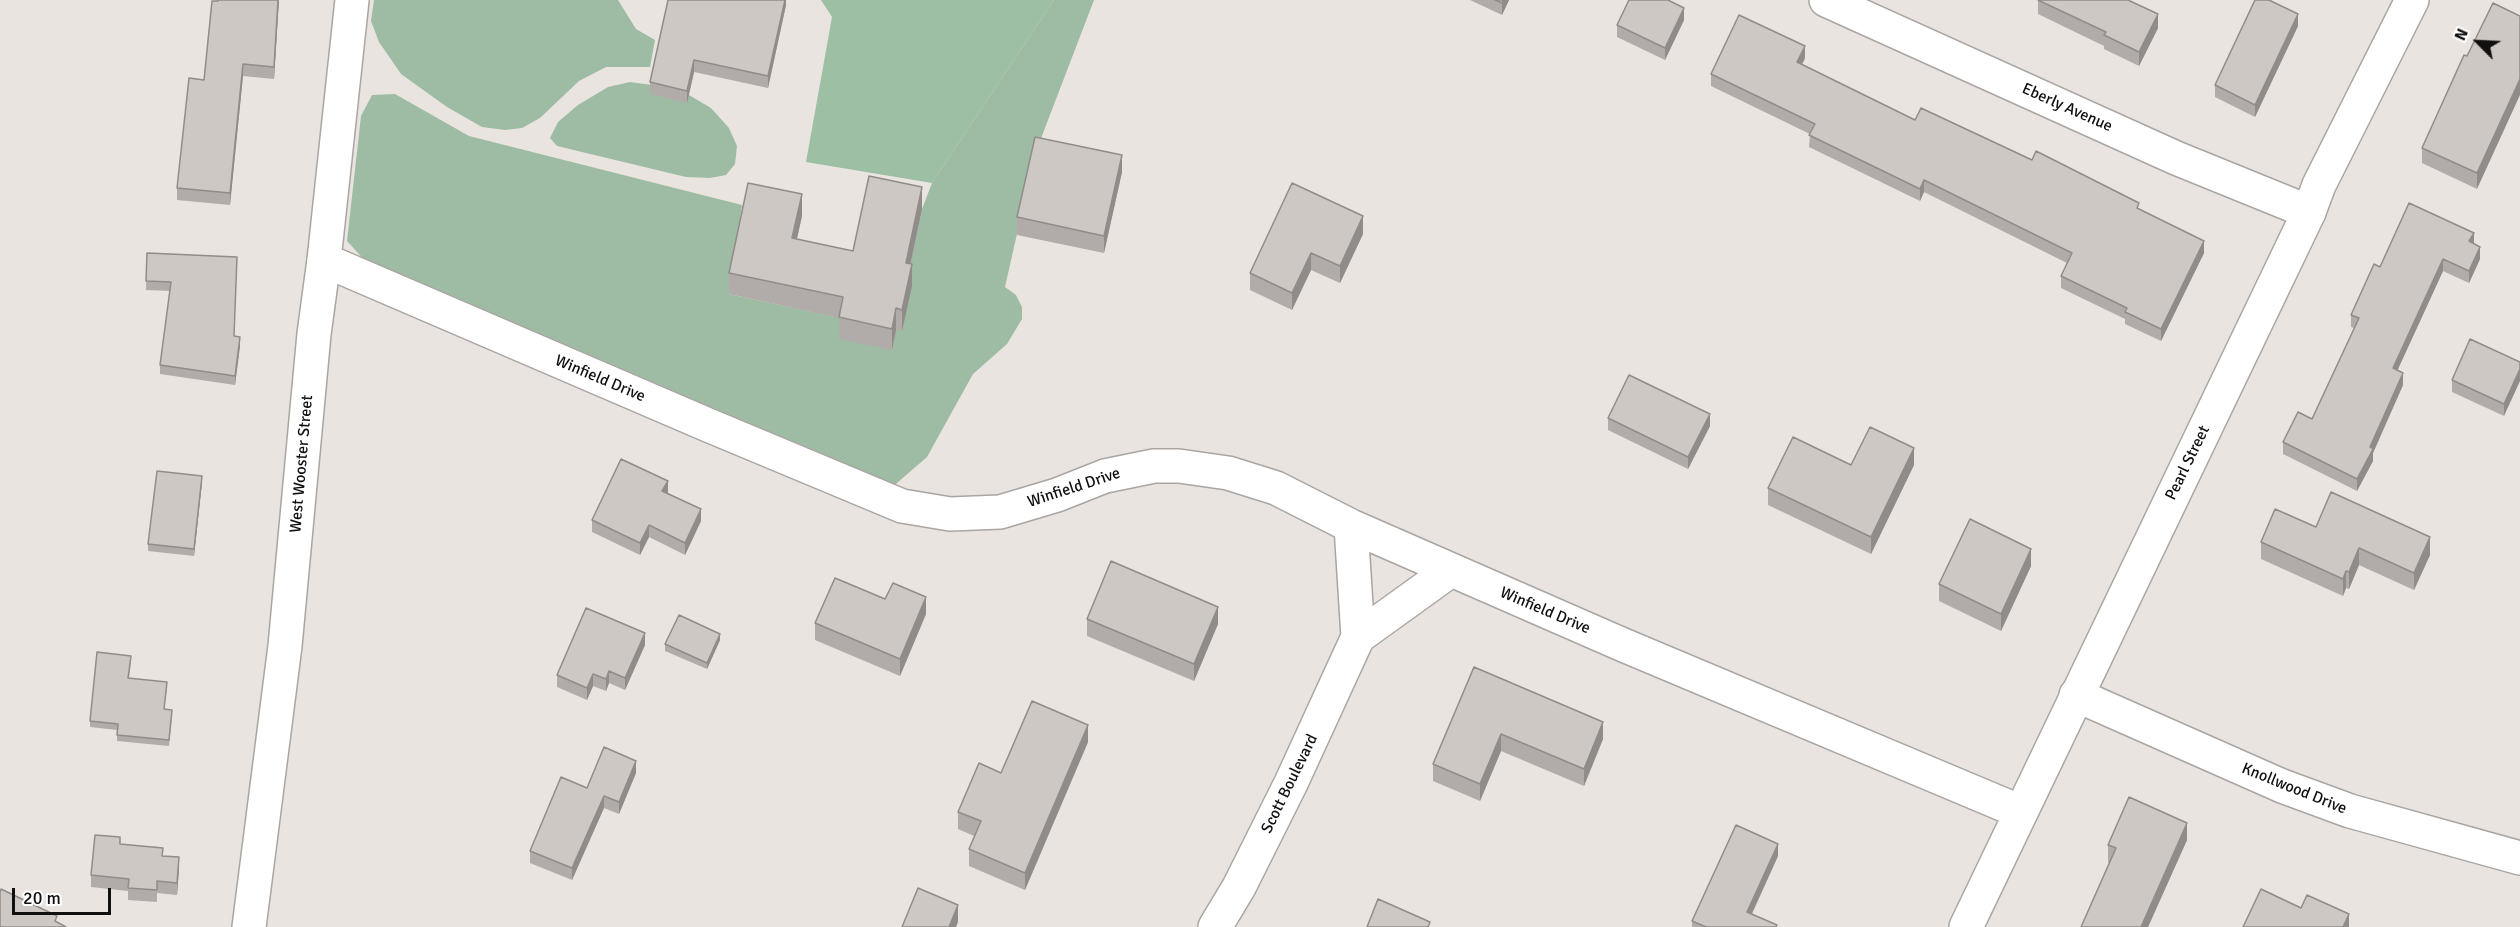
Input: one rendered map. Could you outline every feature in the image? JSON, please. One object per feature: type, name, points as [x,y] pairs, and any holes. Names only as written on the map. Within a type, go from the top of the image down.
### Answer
[{"type":"street","name":"West Wooster Street","points":[[249,927],[285,646],[314,334],[352,0]]},
{"type":"street","name":"Eberly Avenue","points":[[1826,0],[2176,158],[2309,212]]},
{"type":"street","name":"Pearl Street","points":[[1966,927],[2309,212],[2319,185],[2412,0]]},
{"type":"street","name":"Winfield Drive","points":[[324,260],[902,506],[950,514],[999,512],[1057,495],[1105,476],[1129,470],[1179,466],[1228,473],[1276,488],[1350,526],[1451,570],[2021,812]]},
{"type":"street","name":"Scott Boulevard","points":[[1215,927],[1239,886],[1292,783],[1358,637],[1350,526]]},
{"type":"street","name":"Scott Boulevard","points":[[1358,637],[1451,570]]},
{"type":"street","name":"Knollwood Drive","points":[[2076,695],[2301,794],[2350,812],[2520,858]]},
{"type":"green space","points":[[374,0],[618,0],[636,29],[655,40],[650,67],[606,67],[579,81],[540,118],[522,128],[505,130],[482,127],[447,107],[401,74],[379,42],[371,21]]},
{"type":"green space","points":[[821,0],[1054,0],[932,183],[806,162],[832,17]]},
{"type":"green space","points":[[1054,0],[1094,0],[1035,154],[1005,287],[1016,295],[1022,307],[1022,319],[1007,344],[973,374],[927,457],[890,489],[369,265],[347,241],[361,116],[372,95],[395,94],[469,136],[742,205],[729,294],[896,330],[922,209],[932,183]]},
{"type":"green space","points":[[630,82],[652,85],[689,95],[711,108],[729,128],[737,146],[735,164],[726,175],[710,178],[686,177],[557,146],[550,138],[558,122],[578,105],[608,87]]},
{"type":"building","points":[[278,0],[274,67],[243,64],[230,193],[177,188],[189,78],[204,80],[212,1]]},
{"type":"building","points":[[668,0],[785,0],[768,76],[694,60],[687,91],[650,82]]},
{"type":"building","points":[[1629,0],[1668,0],[1684,8],[1665,48],[1617,25]]},
{"type":"building","points":[[2038,0],[2128,0],[2158,14],[2139,52],[2104,35],[2106,32]]},
{"type":"building","points":[[2255,0],[2269,0],[2298,14],[2255,105],[2215,85]]},
{"type":"building","points":[[2493,3],[2520,16],[2520,79],[2477,173],[2422,148],[2464,55],[2467,56]]},
{"type":"building","points":[[1739,15],[1805,46],[1797,62],[1915,120],[1921,108],[2032,160],[2036,151],[2139,203],[2137,208],[2204,241],[2161,329],[2125,312],[2127,308],[2061,276],[2072,253],[1924,180],[1920,189],[1809,135],[1815,124],[1711,74]]},
{"type":"building","points":[[1035,137],[1122,155],[1104,236],[1017,217]]},
{"type":"building","points":[[869,176],[922,187],[906,263],[912,264],[902,310],[896,308],[892,329],[839,317],[843,297],[729,273],[748,183],[802,194],[792,238],[853,251]]},
{"type":"building","points":[[1292,183],[1363,216],[1340,266],[1311,253],[1292,293],[1250,273]]},
{"type":"building","points":[[2409,203],[2474,233],[2469,241],[2480,247],[2469,271],[2443,259],[2393,368],[2403,373],[2370,447],[2373,449],[2357,479],[2283,442],[2298,412],[2312,419],[2359,318],[2351,315],[2374,264],[2380,267]]},
{"type":"building","points":[[147,253],[237,257],[234,336],[240,337],[235,376],[160,365],[171,282],[146,281]]},
{"type":"building","points":[[2470,339],[2520,362],[2520,369],[2504,404],[2452,380]]},
{"type":"building","points":[[1629,375],[1710,414],[1688,457],[1608,418]]},
{"type":"building","points":[[1870,427],[1914,448],[1871,537],[1768,488],[1793,437],[1851,465]]},
{"type":"building","points":[[621,459],[668,481],[662,491],[701,509],[685,543],[649,525],[640,543],[592,520]]},
{"type":"building","points":[[157,471],[202,476],[194,549],[148,544]]},
{"type":"building","points":[[2331,492],[2430,537],[2414,573],[2359,548],[2349,572],[2346,571],[2343,579],[2261,542],[2275,509],[2316,527]]},
{"type":"building","points":[[1970,519],[2031,549],[2001,614],[1939,584]]},
{"type":"building","points":[[1111,561],[1218,607],[1194,664],[1087,619]]},
{"type":"building","points":[[835,578],[885,599],[893,583],[926,597],[900,659],[815,623]]},
{"type":"building","points":[[586,608],[645,633],[625,678],[609,671],[606,679],[593,674],[587,688],[557,675]]},
{"type":"building","points":[[679,615],[720,634],[707,663],[665,644]]},
{"type":"building","points":[[97,652],[131,656],[128,678],[167,682],[164,709],[172,710],[169,740],[117,735],[118,724],[90,721]]},
{"type":"building","points":[[1474,667],[1603,722],[1584,769],[1501,734],[1480,784],[1433,764]]},
{"type":"building","points":[[1032,701],[1088,725],[1025,873],[969,849],[981,821],[958,812],[979,763],[1001,773]]},
{"type":"building","points":[[604,747],[636,761],[619,802],[604,796],[572,868],[530,851],[561,777],[587,788]]},
{"type":"building","points":[[2129,797],[2187,823],[2141,927],[2081,927],[2116,848],[2108,845]]},
{"type":"building","points":[[1736,825],[1778,844],[1747,912],[1777,925],[1776,927],[1706,927],[1692,921]]},
{"type":"building","points":[[95,835],[120,837],[120,844],[163,848],[162,856],[179,857],[177,883],[157,881],[157,890],[128,888],[129,879],[91,875]]},
{"type":"building","points":[[918,888],[958,905],[949,927],[902,927]]},
{"type":"building","points":[[1,889],[57,916],[55,921],[66,927],[0,927]]},
{"type":"building","points":[[2261,889],[2301,908],[2307,895],[2349,914],[2343,927],[2243,927]]},
{"type":"building","points":[[1378,899],[1430,922],[1428,927],[1367,927]]}]
